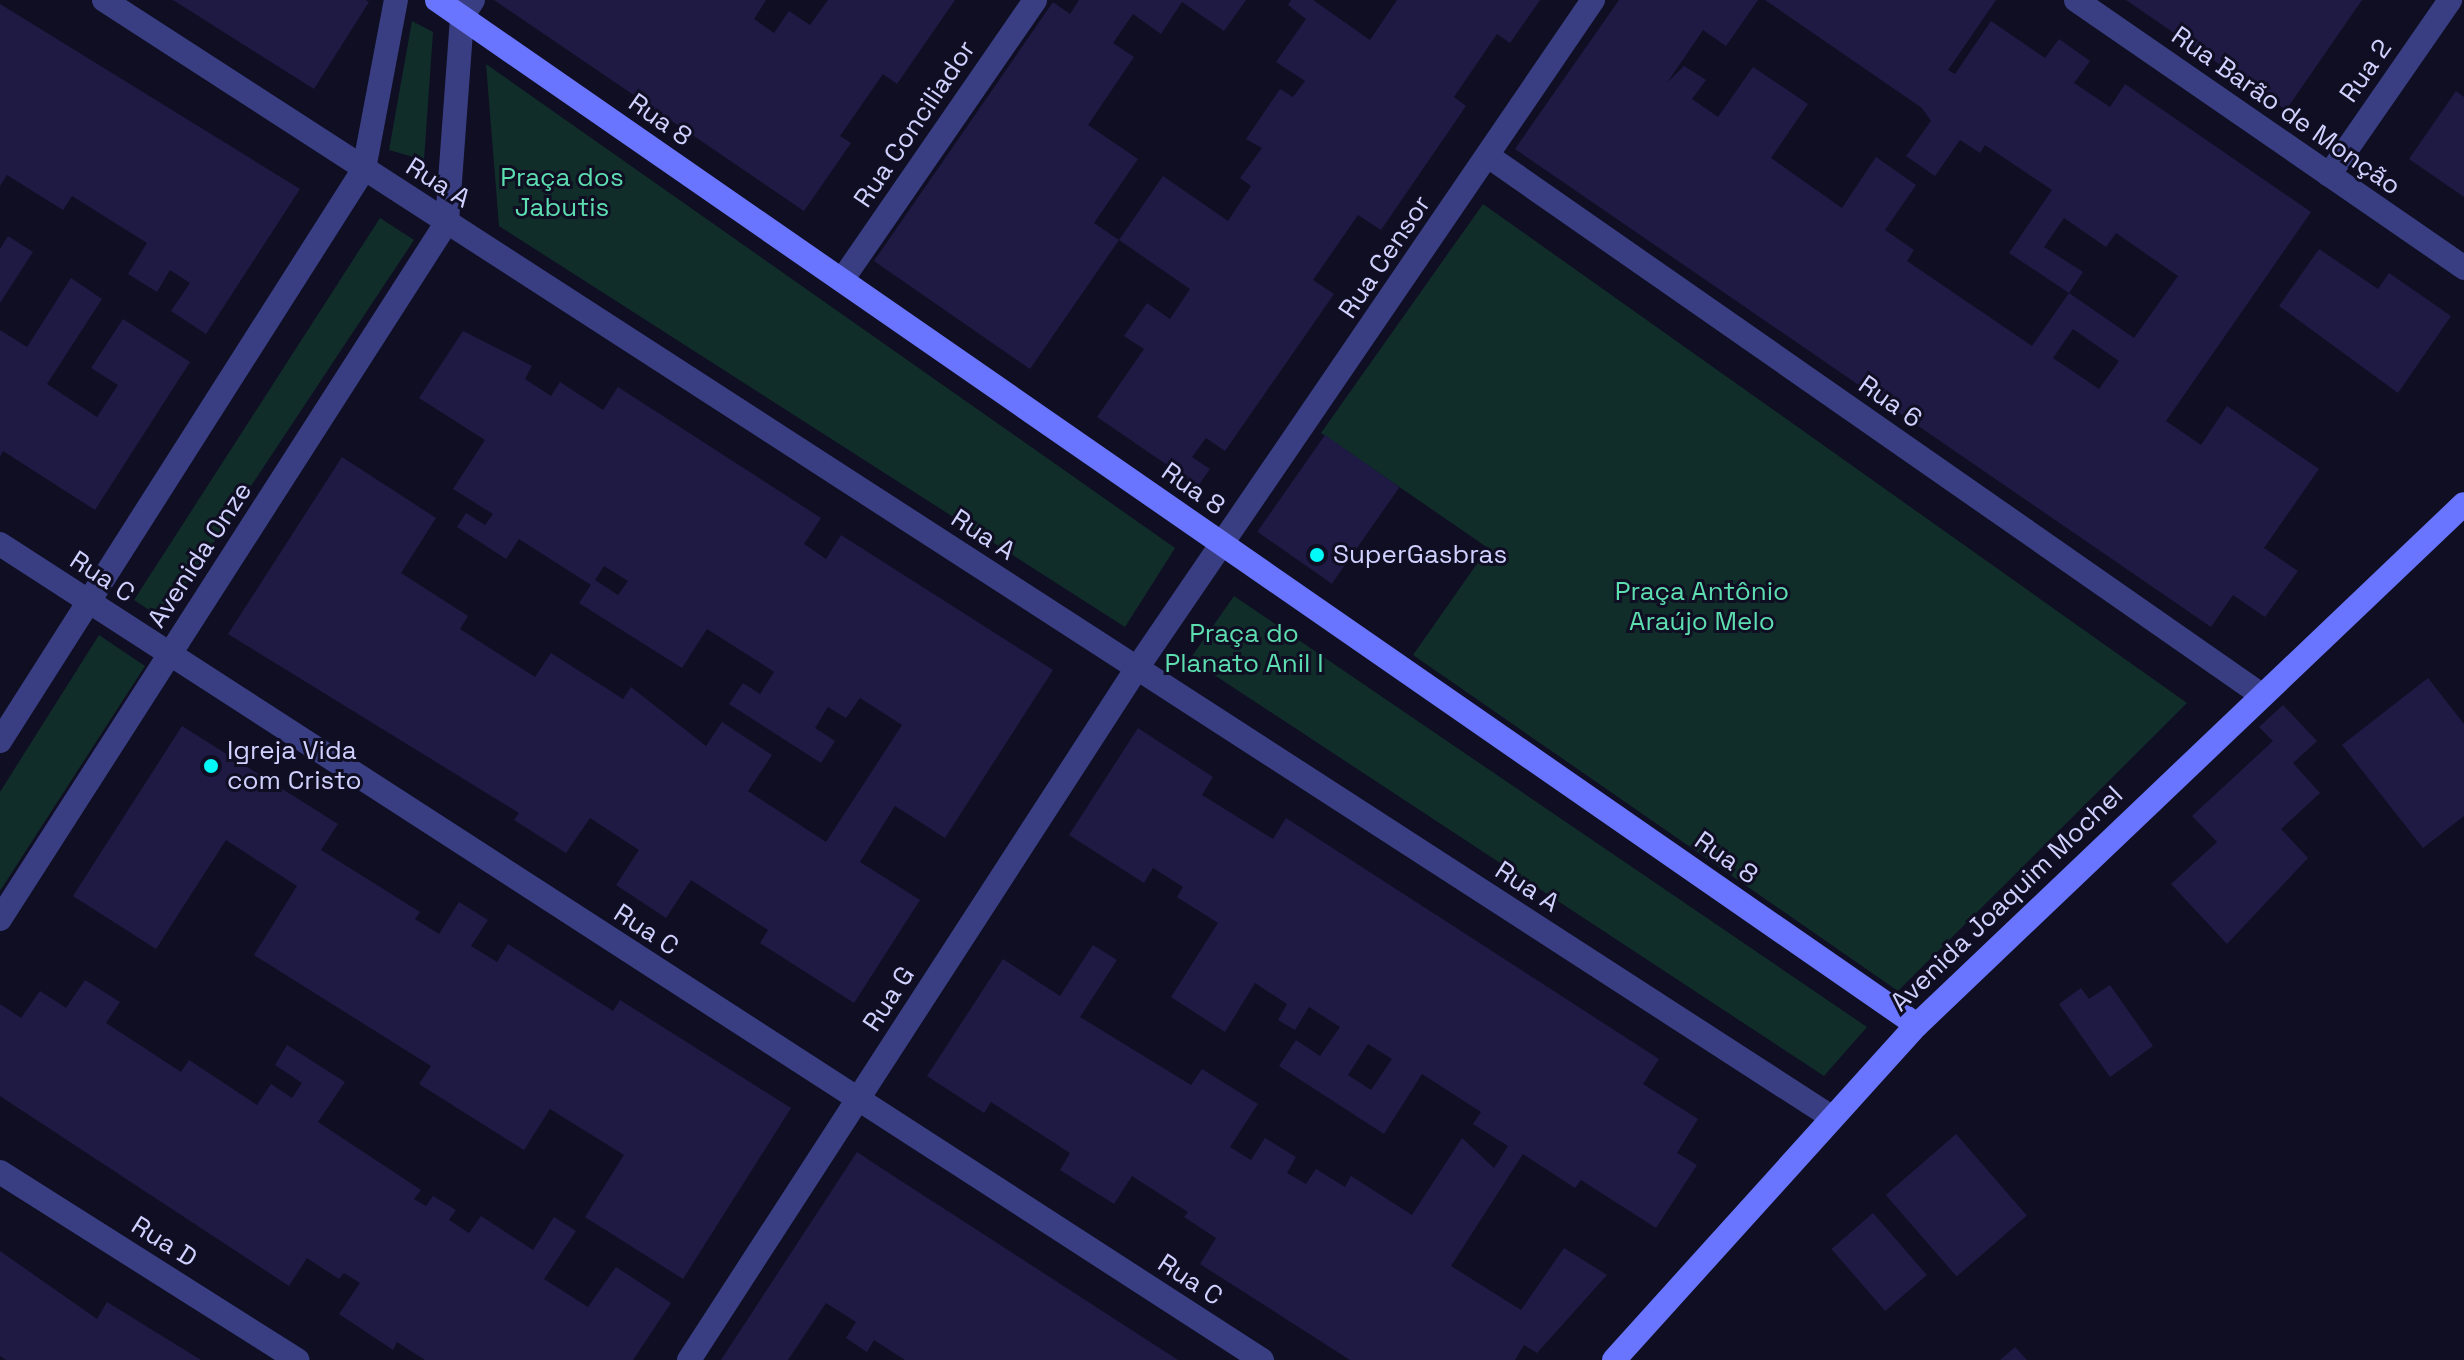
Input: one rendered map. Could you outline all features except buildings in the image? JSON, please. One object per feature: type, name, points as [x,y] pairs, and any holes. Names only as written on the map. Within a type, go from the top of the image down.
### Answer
[{"type":"street","name":"Rua A","points":[[104,0],[1831,1117]]},
{"type":"street","points":[[0,741],[364,169],[396,0]]},
{"type":"street","name":"Rua 8","points":[[437,0],[467,8],[842,280],[1917,1025]]},
{"type":"street","name":"Rua Conciliador","points":[[842,280],[1035,0]]},
{"type":"street","name":"Rua Censor","points":[[1137,668],[1224,545],[1593,0]]},
{"type":"street","name":"Rua Barão de Monção","points":[[2076,0],[2464,268]]},
{"type":"street","name":"Rua 2","points":[[2329,175],[2450,0]]},
{"type":"street","points":[[447,222],[467,8]]},
{"type":"street","name":"Rua 6","points":[[1488,156],[2260,694]]},
{"type":"street","name":"Avenida Onze","points":[[0,919],[447,222]]},
{"type":"street","name":"Avenida Joaquim Mochel","points":[[1614,1360],[1917,1025],[2260,694],[2464,504]]},
{"type":"street","name":"Rua C","points":[[0,544],[1262,1360]]},
{"type":"street","name":"Rua G","points":[[689,1360],[1137,668]]},
{"type":"street","name":"Rua D","points":[[0,1172],[297,1360]]},
{"type":"green space","points":[[412,21],[433,32],[424,160],[389,150]]},
{"type":"green space","name":"Praça dos Jabutis","points":[[486,64],[1175,548],[1125,627],[499,226]]},
{"type":"green space","name":"Praça Antônio Araújo Melo","points":[[1483,204],[2187,703],[1898,991],[1413,655],[1488,548],[1321,433]]},
{"type":"green space","points":[[380,218],[414,240],[163,619],[134,600]]},
{"type":"green space","name":"Praça do Planato Anil I","points":[[1234,596],[1867,1027],[1824,1076],[1190,659]]},
{"type":"green space","points":[[99,635],[145,666],[0,891],[0,792]]},
{"type":"place","name":"SuperGasbras","points":[[1317,555]]},
{"type":"place","name":"Igreja Vida com Cristo","points":[[211,766]]}]
